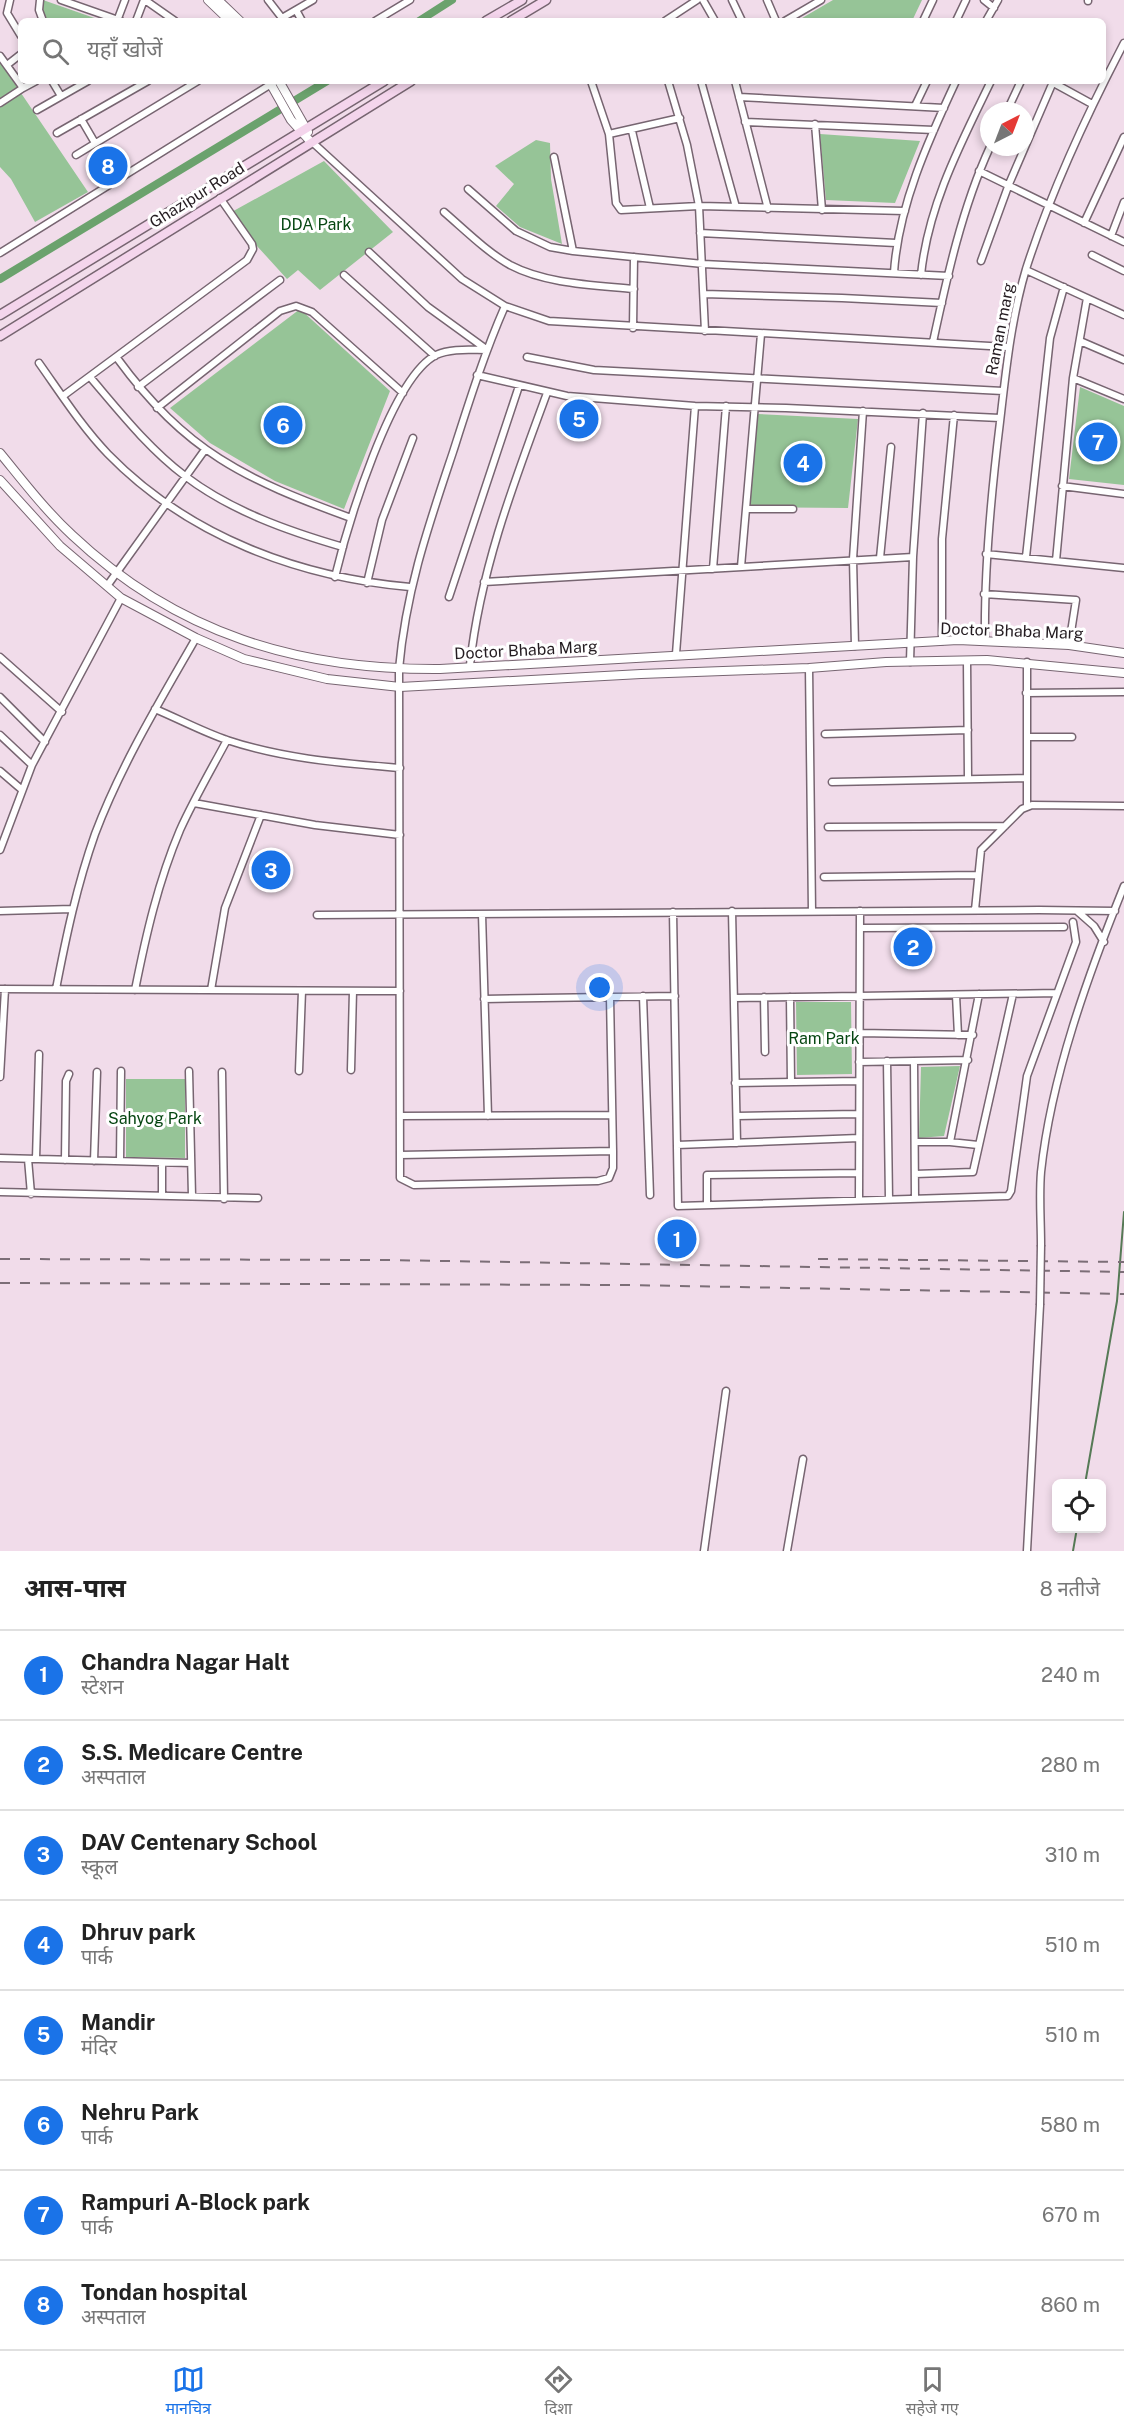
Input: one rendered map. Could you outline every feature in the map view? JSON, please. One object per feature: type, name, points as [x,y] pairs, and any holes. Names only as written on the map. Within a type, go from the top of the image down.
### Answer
[{"type":"main road","points":[[491,18],[522,0]]},
{"type":"main road","points":[[516,18],[546,0]]},
{"type":"main road","name":"Ghazipur Road","points":[[0,315],[379,84]]},
{"type":"main road","name":"Ghazipur Road","points":[[0,336],[310,141],[406,84]]},
{"type":"street","points":[[10,0],[7,13],[18,31]]},
{"type":"street","points":[[40,0],[39,10],[42,18]]},
{"type":"street","points":[[61,0],[73,2],[112,18]]},
{"type":"street","points":[[120,18],[125,0]]},
{"type":"street","points":[[137,18],[145,0],[170,18]]},
{"type":"street","points":[[207,0],[227,18]]},
{"type":"street","points":[[218,0],[237,18]]},
{"type":"street","points":[[268,0],[282,18],[313,0]]},
{"type":"street","points":[[380,18],[410,0]]},
{"type":"street","points":[[669,18],[697,0]]},
{"type":"street","points":[[703,0],[713,18]]},
{"type":"street","points":[[732,0],[741,18]]},
{"type":"street","points":[[767,0],[775,18]]},
{"type":"street","points":[[790,18],[821,0]]},
{"type":"street","points":[[924,18],[933,0]]},
{"type":"street","points":[[957,18],[966,0]]},
{"type":"street","points":[[984,0],[994,8]]},
{"type":"street","points":[[988,18],[999,0]]},
{"type":"street","points":[[296,10],[300,18]]},
{"type":"street","points":[[674,14],[676,18]]},
{"type":"street","name":"Raman marg","points":[[1106,77],[1124,43]]},
{"type":"street","points":[[0,56],[18,81]]},
{"type":"street","points":[[7,65],[18,56]]},
{"type":"street","points":[[20,84],[23,88]]},
{"type":"street","points":[[0,104],[30,84]]},
{"type":"street","points":[[54,84],[61,96]]},
{"type":"street","points":[[37,110],[83,84]]},
{"type":"street","points":[[57,133],[142,84]]},
{"type":"street","points":[[76,155],[193,84]]},
{"type":"street","points":[[0,253],[271,84]]},
{"type":"street","points":[[275,84],[279,98],[291,120],[303,129]]},
{"type":"street","points":[[276,84],[286,92],[300,115],[303,129],[310,141],[462,279],[505,306],[549,321],[633,328],[1007,347]]},
{"type":"street","points":[[592,84],[609,134],[617,207],[627,211],[699,206],[905,211]]},
{"type":"street","points":[[669,84],[680,118],[699,206],[705,331]]},
{"type":"street","points":[[702,84],[736,207]]},
{"type":"street","points":[[736,84],[768,209]]},
{"type":"street","points":[[915,106],[926,84]]},
{"type":"street","points":[[894,273],[896,243],[905,211],[934,130],[955,84]]},
{"type":"street","points":[[921,275],[926,238],[937,201],[989,84]]},
{"type":"street","points":[[1011,102],[1020,84]]},
{"type":"street","points":[[981,261],[1009,184],[1050,84]]},
{"type":"street","points":[[1055,84],[1092,104]]},
{"type":"street","name":"Raman marg","points":[[985,640],[986,554],[1007,347],[1026,270],[1049,206],[1102,84]]},
{"type":"street","points":[[739,97],[944,108]]},
{"type":"street","points":[[609,134],[632,131],[680,118]]},
{"type":"street","points":[[81,119],[95,143]]},
{"type":"street","points":[[745,122],[934,130]]},
{"type":"street","points":[[815,124],[822,210]]},
{"type":"street","points":[[632,131],[650,208]]},
{"type":"street","points":[[1084,222],[1124,137]]},
{"type":"street","points":[[933,342],[949,276],[979,171],[986,156]]},
{"type":"street","points":[[554,158],[573,251]]},
{"type":"street","points":[[979,171],[1124,242]]},
{"type":"street","points":[[468,189],[516,231],[550,247],[703,264],[949,276]]},
{"type":"street","points":[[63,396],[251,256],[254,249],[252,244],[220,198]]},
{"type":"street","points":[[1111,236],[1124,202]]},
{"type":"street","points":[[444,212],[508,264],[524,271],[540,276],[634,289]]},
{"type":"street","points":[[700,233],[896,243]]},
{"type":"street","points":[[369,252],[428,307],[486,350]]},
{"type":"street","points":[[1092,255],[1124,271]]},
{"type":"street","points":[[633,328],[634,257]]},
{"type":"street","points":[[1026,270],[1124,315]]},
{"type":"street","points":[[344,275],[435,356]]},
{"type":"street","points":[[138,387],[280,280]]},
{"type":"street","points":[[1026,557],[1049,349],[1064,287]]},
{"type":"street","points":[[704,294],[842,297],[942,303]]},
{"type":"street","points":[[1056,561],[1073,378],[1087,298]]},
{"type":"street","points":[[157,408],[280,311],[296,306],[312,312],[403,393]]},
{"type":"street","points":[[505,306],[477,375],[410,587],[404,622],[399,669],[400,1179],[414,1185],[598,1181],[609,1178],[612,1174],[613,1151],[610,997]]},
{"type":"street","points":[[741,567],[761,334]]},
{"type":"street","points":[[1080,341],[1124,360]]},
{"type":"street","points":[[336,577],[351,518],[388,423],[403,393],[419,371],[435,356],[456,350],[486,350]]},
{"type":"street","points":[[527,357],[594,370],[1003,392]]},
{"type":"street","points":[[117,358],[157,408],[204,451],[277,491],[351,518]]},
{"type":"street","points":[[39,363],[107,453],[166,503],[255,553],[336,577],[410,587]]},
{"type":"street","points":[[477,375],[547,393],[695,406],[923,413],[1000,418]]},
{"type":"street","points":[[90,377],[134,429],[185,476],[267,522],[343,547]]},
{"type":"street","points":[[1073,378],[1124,399]]},
{"type":"street","points":[[448,597],[519,386]]},
{"type":"street","points":[[470,665],[484,582],[514,481],[547,393]]},
{"type":"street","points":[[676,654],[695,406]]},
{"type":"street","points":[[713,569],[726,406]]},
{"type":"street","points":[[855,646],[853,559],[863,411]]},
{"type":"street","points":[[910,662],[913,557],[923,413]]},
{"type":"street","points":[[942,641],[942,539],[954,415]]},
{"type":"street","points":[[367,583],[382,520],[413,438]]},
{"type":"street","points":[[880,558],[891,447]]},
{"type":"street","points":[[107,586],[204,451]]},
{"type":"street","name":"Doctor Bhaba Marg","points":[[0,453],[40,502],[72,535],[116,572],[153,598],[191,618],[257,645],[318,661],[399,669],[985,640],[1069,645],[1124,653]]},
{"type":"street","name":"Doctor Bhaba Marg","points":[[0,480],[60,546],[121,598],[196,638],[273,667],[327,679],[400,687],[664,673],[968,661],[1027,662],[1124,673]]},
{"type":"street","points":[[1062,486],[1124,494]]},
{"type":"street","points":[[746,509],[793,509]]},
{"type":"street","points":[[986,554],[1124,568]]},
{"type":"street","points":[[484,582],[913,557]]},
{"type":"street","points":[[984,594],[1076,600],[1069,645]]},
{"type":"street","points":[[0,850],[21,789],[32,765],[121,598]]},
{"type":"street","points":[[56,989],[72,909],[96,833],[114,788],[196,638]]},
{"type":"street","points":[[0,657],[62,712]]},
{"type":"street","points":[[968,661],[968,777]]},
{"type":"street","points":[[1027,662],[1027,805]]},
{"type":"street","points":[[810,668],[812,911]]},
{"type":"street","points":[[1026,693],[1124,692]]},
{"type":"street","points":[[0,697],[45,742]]},
{"type":"street","points":[[156,709],[226,740],[305,759],[400,768]]},
{"type":"street","points":[[825,734],[968,730]]},
{"type":"street","points":[[0,735],[32,765]]},
{"type":"street","points":[[1027,737],[1072,737]]},
{"type":"street","points":[[135,990],[149,922],[161,881],[181,830],[226,740]]},
{"type":"street","points":[[0,771],[21,789]]},
{"type":"street","points":[[832,782],[968,777],[1027,778]]},
{"type":"street","points":[[194,803],[400,835]]},
{"type":"street","points":[[975,910],[981,850],[1027,805],[1124,806]]},
{"type":"street","points":[[211,990],[225,908],[261,815]]},
{"type":"street","points":[[828,827],[1005,826]]},
{"type":"street","points":[[824,877],[977,875]]},
{"type":"street","points":[[1027,1551],[1040,1305],[1041,1174],[1048,1124],[1059,1070],[1124,886]]},
{"type":"street","points":[[0,911],[72,909]]},
{"type":"street","points":[[859,1200],[860,910]]},
{"type":"street","points":[[317,915],[860,910],[1115,911]]},
{"type":"street","points":[[1077,910],[1088,920],[1104,942]]},
{"type":"street","points":[[732,911],[736,1143]]},
{"type":"street","points":[[673,912],[678,1206],[1004,1197],[1010,1194],[1028,1076],[1076,942],[1073,922]]},
{"type":"street","points":[[482,914],[488,1116]]},
{"type":"street","points":[[860,927],[1064,927]]},
{"type":"street","points":[[0,1077],[2,989],[400,991]]},
{"type":"street","points":[[299,1071],[302,991]]},
{"type":"street","points":[[351,1070],[353,991]]},
{"type":"street","points":[[734,998],[1058,993]]},
{"type":"street","points":[[956,994],[958,1035]]},
{"type":"street","points":[[951,1142],[979,994]]},
{"type":"street","points":[[915,1174],[973,1172],[1013,994]]},
{"type":"street","points":[[643,996],[650,1195]]},
{"type":"street","points":[[484,999],[675,996]]},
{"type":"street","points":[[764,997],[765,1052]]},
{"type":"street","points":[[790,997],[791,1082]]},
{"type":"street","points":[[860,1033],[973,1035]]},
{"type":"street","points":[[31,1194],[39,1054]]},
{"type":"street","points":[[859,1062],[968,1060]]},
{"type":"street","points":[[887,1061],[889,1199]]},
{"type":"street","points":[[915,1061],[915,1198]]},
{"type":"street","points":[[120,1161],[121,1071]]},
{"type":"street","points":[[189,1071],[192,1196]]},
{"type":"street","points":[[94,1161],[96,1072]]},
{"type":"street","points":[[222,1072],[224,1199]]},
{"type":"street","points":[[65,1160],[66,1081],[69,1074]]},
{"type":"street","points":[[735,1083],[859,1081]]},
{"type":"street","points":[[737,1116],[859,1114]]},
{"type":"street","points":[[400,1116],[611,1115]]},
{"type":"street","points":[[677,1145],[859,1138]]},
{"type":"street","points":[[915,1142],[978,1145]]},
{"type":"street","points":[[400,1155],[613,1151]]},
{"type":"street","points":[[0,1158],[191,1163]]},
{"type":"street","points":[[162,1162],[162,1195]]},
{"type":"street","points":[[707,1205],[707,1175],[859,1173]]},
{"type":"street","points":[[0,1192],[258,1198]]},
{"type":"street","points":[[704,1551],[726,1391]]},
{"type":"street","points":[[787,1551],[803,1459]]},
{"type":"green space","points":[[43,0],[94,18],[46,18],[41,8]]},
{"type":"green space","points":[[833,0],[922,0],[913,18],[802,18]]},
{"type":"green space","points":[[0,62],[88,192],[35,222],[11,179],[0,167]]},
{"type":"green space","points":[[820,134],[920,141],[895,203],[826,200]]},
{"type":"green space","points":[[536,140],[550,143],[551,179],[562,244],[520,227],[496,206],[514,184],[495,166]]},
{"type":"green space","name":"DDA Park","points":[[324,161],[393,232],[320,290],[298,270],[287,279],[228,214]]},
{"type":"green space","points":[[300,309],[390,391],[344,509],[275,481],[210,443],[170,408]]},
{"type":"green space","points":[[1080,387],[1124,406],[1124,485],[1069,479]]},
{"type":"green space","points":[[757,414],[858,419],[848,508],[749,507]]},
{"type":"green space","name":"Ram Park","points":[[796,1002],[851,1002],[852,1074],[797,1075]]},
{"type":"green space","points":[[960,1066],[944,1136],[919,1138],[921,1067]]},
{"type":"green space","name":"Sahyog Park","points":[[126,1079],[185,1079],[185,1158],[126,1157]]},
{"type":"waterway","points":[[424,18],[452,0]]},
{"type":"waterway","points":[[0,279],[322,84]]},
{"type":"waterway","points":[[1086,1479],[1117,1301],[1124,1212]]},
{"type":"waterway","points":[[1073,1551],[1076,1533]]},
{"type":"railway","points":[[0,1259],[385,1260],[1124,1272]]},
{"type":"railway","points":[[818,1259],[1124,1262]]},
{"type":"railway","points":[[0,1283],[627,1285],[1124,1294]]},
{"type":"place","name":"Tondan hospital","points":[[108,166]]},
{"type":"place","name":"Mandir","points":[[579,419]]},
{"type":"place","name":"Nehru Park","points":[[283,425]]},
{"type":"place","name":"Rampuri A-Block park","points":[[1098,442]]},
{"type":"place","name":"Dhruv park","points":[[803,463]]},
{"type":"place","name":"DAV Centenary School","points":[[271,870]]},
{"type":"place","name":"S.S. Medicare Centre","points":[[913,947]]},
{"type":"place","name":"Chandra Nagar Halt","points":[[677,1239]]}]
